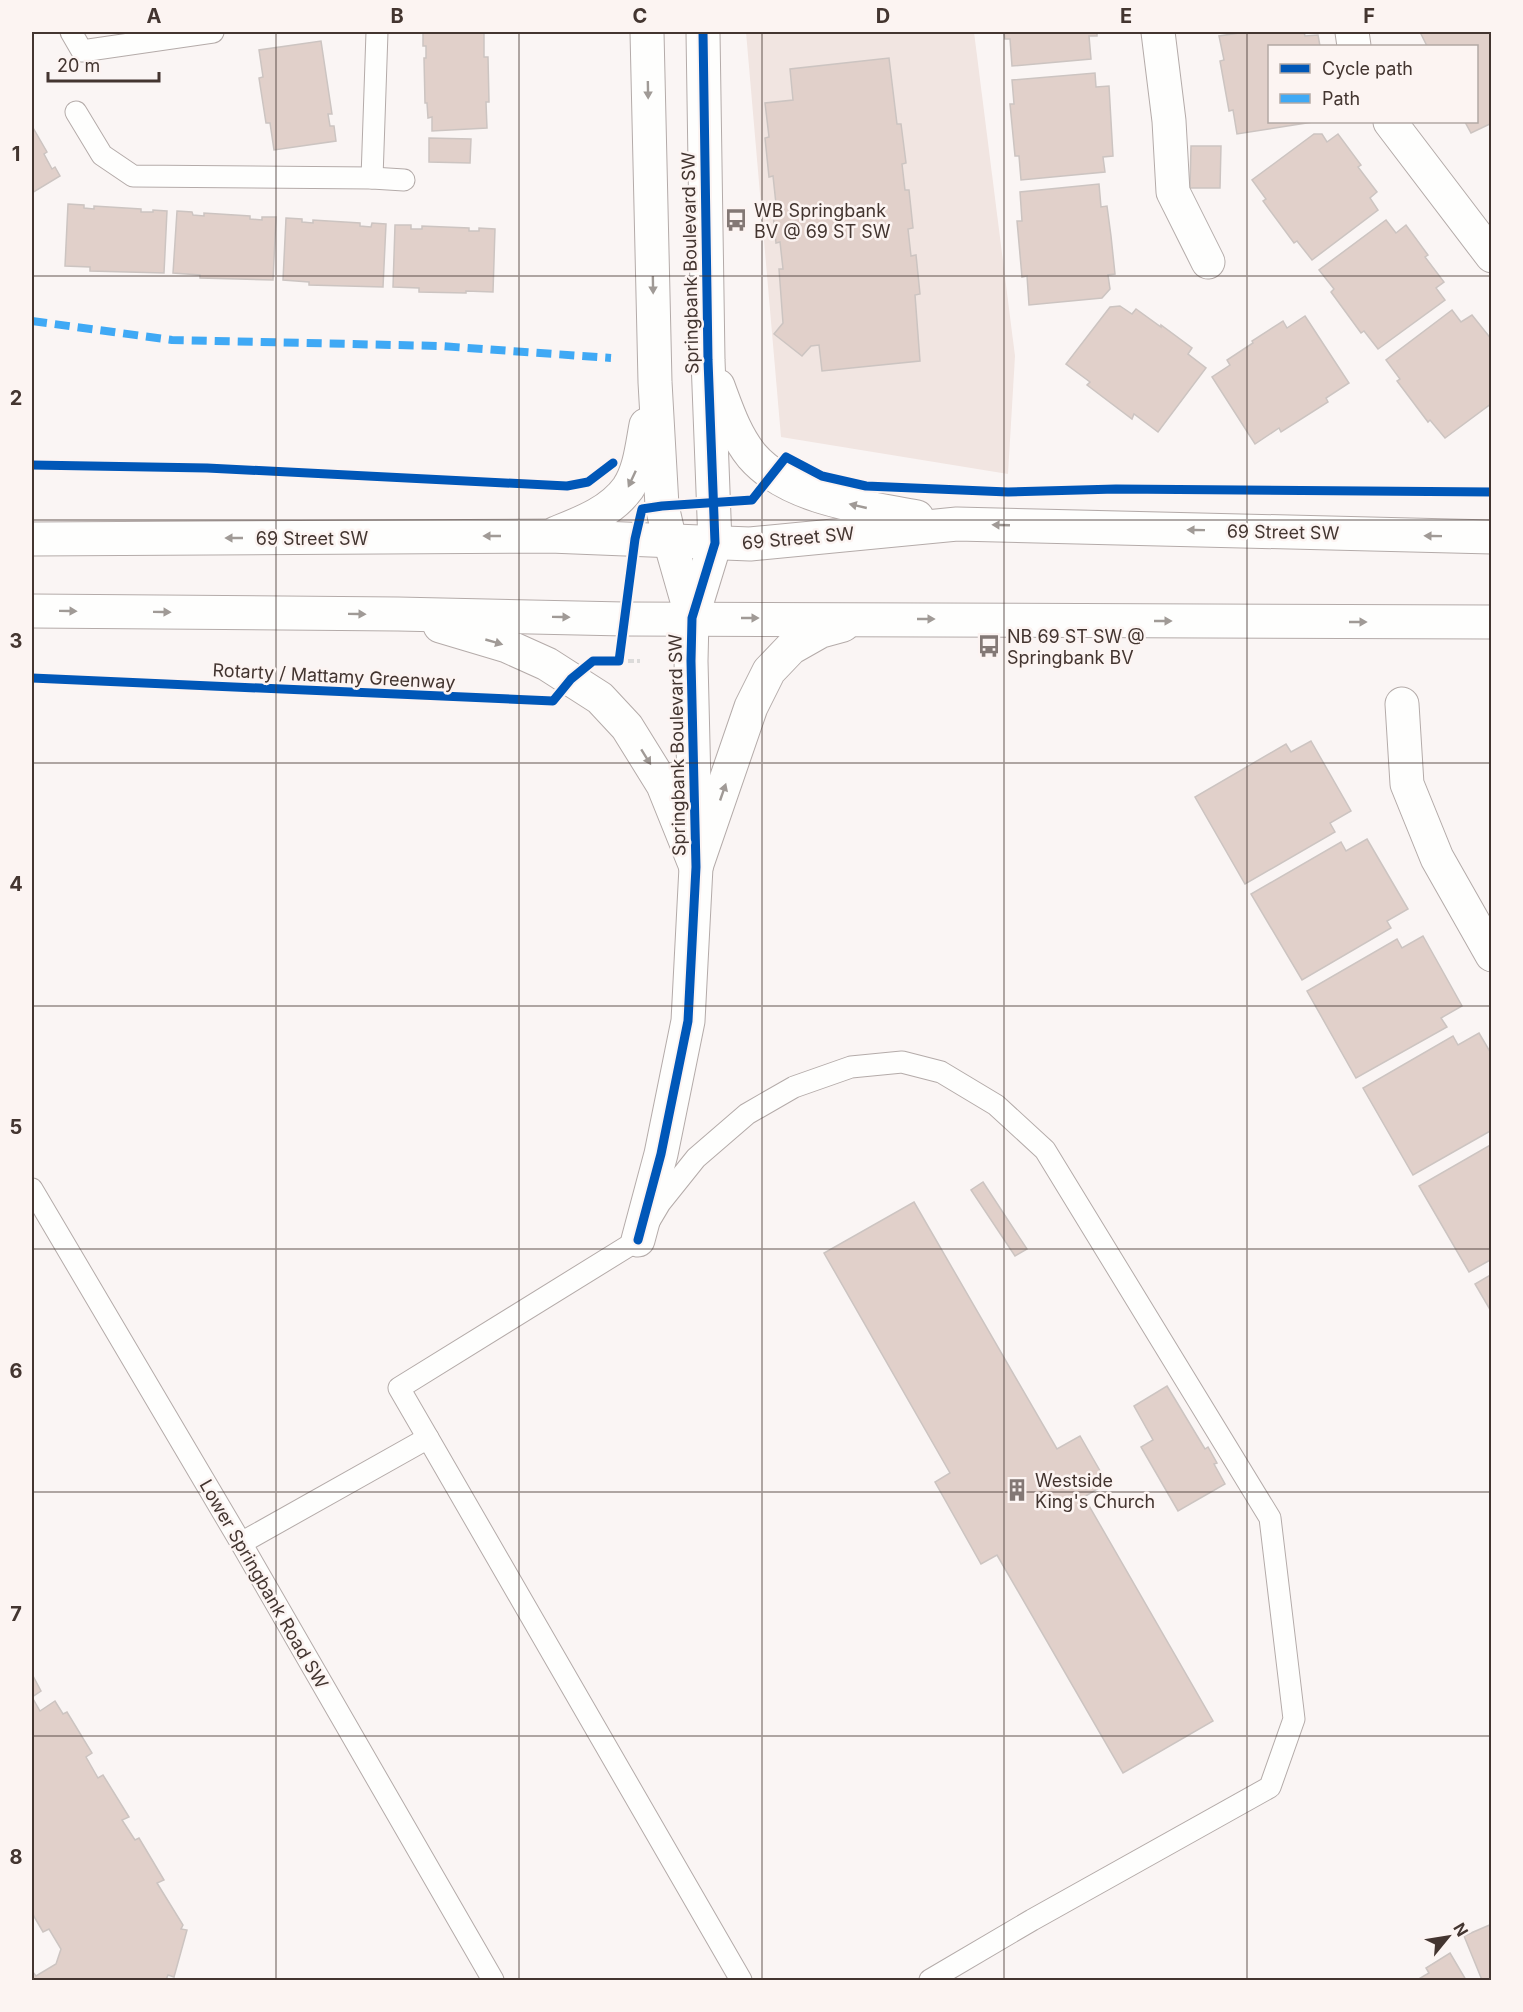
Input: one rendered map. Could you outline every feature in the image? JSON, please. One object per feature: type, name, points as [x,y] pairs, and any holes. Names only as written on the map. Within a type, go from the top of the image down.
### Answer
[{"type":"main road","name":"Springbank Boulevard SW","points":[[647,32],[655,382],[662,506],[692,618]]},
{"type":"main road","name":"Springbank Boulevard SW","points":[[638,1240],[661,1154],[688,1021],[696,867],[692,618],[715,543],[708,360],[703,32]]},
{"type":"main road","points":[[1158,32],[1170,121],[1173,192],[1208,262]]},
{"type":"main road","points":[[1391,123],[1491,256]]},
{"type":"main road","points":[[708,360],[737,434],[753,456],[773,475],[821,497],[957,524]]},
{"type":"main road","points":[[550,536],[585,521],[608,507],[627,489],[635,474],[640,456],[655,382]]},
{"type":"main road","name":"69 Street SW","points":[[32,539],[550,536],[750,544],[957,524],[1491,537]]},
{"type":"main road","points":[[32,611],[398,614],[624,619],[1491,622]]},
{"type":"main road","points":[[398,614],[507,646],[547,664],[600,698],[627,727],[663,785],[696,867]]},
{"type":"main road","points":[[696,867],[751,707],[769,671],[792,648],[821,631],[868,619]]},
{"type":"main road","points":[[1402,704],[1407,784],[1437,858],[1482,919],[1491,955]]},
{"type":"lane","points":[[71,32],[82,51],[213,32]]},
{"type":"lane","points":[[372,178],[377,32]]},
{"type":"lane","points":[[76,112],[102,155],[133,176],[404,180]]},
{"type":"lane","points":[[741,1980],[399,1388],[638,1240],[660,1203],[696,1158],[747,1114],[794,1088],[851,1067],[902,1062],[941,1072],[996,1106],[1044,1150],[1270,1518],[1294,1719],[1270,1787],[1032,1920],[930,1980]]},
{"type":"lane","name":"Lower Springbank Road SW","points":[[32,1189],[241,1543],[493,1980]]},
{"type":"lane","points":[[241,1543],[428,1438]]},
{"type":"path","points":[[619,662],[624,619]]},
{"type":"path","points":[[572,679],[593,662],[640,661]]},
{"type":"shaded area","points":[[746,32],[974,32],[1015,356],[1008,474],[781,437]]},
{"type":"building","points":[[423,32],[484,32],[484,57],[488,57],[487,128],[432,131],[432,117],[428,118],[427,103],[425,103],[426,46],[423,46]]},
{"type":"building","points":[[1004,32],[1097,32],[1097,36],[1089,36],[1091,59],[1012,66],[1010,39],[1005,39]]},
{"type":"building","points":[[1246,32],[1304,32],[1305,36],[1318,35],[1320,45],[1268,45],[1268,123],[1307,123],[1237,134],[1233,110],[1229,111],[1220,61],[1224,60],[1219,36]]},
{"type":"building","points":[[1420,32],[1492,32],[1492,123],[1471,133],[1466,123],[1478,123],[1478,45],[1426,45]]},
{"type":"building","points":[[321,41],[332,114],[328,114],[330,126],[334,126],[336,141],[274,150],[270,123],[266,123],[259,78],[263,77],[259,50]]},
{"type":"building","points":[[889,58],[897,124],[901,124],[906,163],[902,164],[905,190],[909,190],[913,228],[908,229],[911,256],[916,255],[920,294],[915,295],[920,361],[822,371],[819,345],[811,346],[802,356],[774,334],[783,323],[779,269],[783,269],[780,242],[776,243],[772,204],[776,204],[773,176],[769,177],[765,138],[769,137],[765,103],[793,100],[790,69]]},
{"type":"building","points":[[1095,73],[1096,87],[1109,86],[1113,156],[1103,157],[1105,172],[1021,180],[1019,156],[1015,156],[1010,104],[1014,104],[1012,80]]},
{"type":"building","points":[[32,126],[47,152],[44,154],[52,169],[55,167],[60,176],[32,193]]},
{"type":"building","points":[[1314,134],[1322,134],[1327,142],[1338,134],[1361,165],[1358,167],[1377,192],[1370,198],[1378,210],[1312,260],[1297,241],[1294,243],[1263,201],[1266,199],[1252,180]]},
{"type":"building","points":[[429,138],[471,139],[470,163],[429,162]]},
{"type":"building","points":[[1191,146],[1221,146],[1220,188],[1190,188]]},
{"type":"building","points":[[1099,184],[1101,207],[1107,206],[1115,274],[1108,275],[1110,289],[1102,298],[1029,305],[1027,276],[1022,277],[1017,221],[1022,221],[1020,192]]},
{"type":"building","points":[[68,204],[84,205],[84,208],[94,209],[94,206],[141,209],[141,212],[167,211],[164,273],[90,271],[90,267],[65,266]]},
{"type":"building","points":[[177,211],[204,216],[204,213],[250,216],[250,219],[262,220],[262,217],[276,217],[273,280],[200,278],[200,275],[173,273]]},
{"type":"building","points":[[286,218],[302,219],[302,222],[313,223],[313,220],[360,223],[360,226],[371,227],[372,223],[386,224],[383,287],[309,285],[309,282],[283,280]]},
{"type":"building","points":[[1386,220],[1396,233],[1406,225],[1428,255],[1425,257],[1444,282],[1436,288],[1445,300],[1378,349],[1364,331],[1361,333],[1331,292],[1334,289],[1319,270]]},
{"type":"building","points":[[395,225],[411,225],[411,229],[422,229],[422,226],[469,228],[469,231],[479,231],[479,228],[495,229],[493,292],[419,292],[419,288],[393,287]]},
{"type":"building","points":[[1120,306],[1132,314],[1136,309],[1161,327],[1161,325],[1192,348],[1188,354],[1206,368],[1158,432],[1134,414],[1132,419],[1087,385],[1090,382],[1066,364],[1110,307]]},
{"type":"building","points":[[1452,310],[1461,322],[1472,315],[1492,340],[1492,403],[1445,438],[1430,420],[1428,422],[1397,381],[1400,379],[1386,360]]},
{"type":"building","points":[[1305,316],[1349,383],[1326,398],[1328,402],[1281,432],[1279,428],[1255,444],[1212,377],[1230,365],[1227,360],[1253,343],[1252,341],[1283,321],[1287,328]]},
{"type":"building","points":[[1311,741],[1351,811],[1330,823],[1335,832],[1245,884],[1195,797],[1286,744],[1291,752]]},
{"type":"building","points":[[1367,839],[1408,909],[1387,921],[1391,928],[1302,980],[1251,894],[1341,842],[1346,851]]},
{"type":"building","points":[[1423,936],[1462,1006],[1441,1018],[1447,1027],[1356,1078],[1307,991],[1397,939],[1402,948]]},
{"type":"building","points":[[1479,1033],[1492,1055],[1492,1130],[1413,1175],[1363,1088],[1453,1036],[1458,1045]]},
{"type":"building","points":[[1492,1144],[1492,1259],[1469,1272],[1419,1186]]},
{"type":"building","points":[[983,1182],[1027,1249],[1015,1256],[971,1190]]},
{"type":"building","name":"Westside King's Church","points":[[914,1202],[1057,1449],[1080,1436],[1107,1483],[1084,1497],[1213,1721],[1123,1773],[997,1555],[981,1564],[935,1482],[950,1473],[824,1253]]},
{"type":"building","points":[[1492,1274],[1492,1313],[1475,1284]]},
{"type":"building","points":[[1167,1386],[1205,1449],[1208,1447],[1225,1484],[1178,1511],[1141,1447],[1153,1440],[1134,1406]]},
{"type":"building","points":[[32,1674],[41,1691],[32,1697]]},
{"type":"building","points":[[32,1697],[40,1711],[55,1701],[63,1714],[67,1712],[92,1753],[86,1757],[98,1778],[103,1775],[129,1817],[122,1820],[135,1840],[139,1838],[164,1880],[157,1883],[183,1925],[181,1929],[187,1930],[174,1977],[168,1975],[166,1980],[32,1980],[32,1971],[36,1976],[56,1964],[61,1949],[49,1929],[43,1932],[32,1913]]},
{"type":"building","points":[[1492,1924],[1492,1980],[1482,1980],[1464,1936]]},
{"type":"building","points":[[1450,1953],[1466,1980],[1417,1980],[1429,1973],[1426,1968]]},
{"type":"marked path","points":[[32,321],[172,340],[440,346],[611,358]]},
{"type":"cycle path","points":[[638,1240],[661,1154],[688,1021],[696,867],[692,618],[715,543],[708,360],[703,32]]},
{"type":"cycle path","name":"Rotarty / Mattamy Greenway","points":[[32,678],[553,701],[571,679],[593,661],[619,661],[635,539],[642,509],[752,500],[786,457],[822,476],[866,486],[1008,492],[1116,489],[1492,492]]},
{"type":"cycle path","points":[[32,465],[207,468],[567,486],[588,482],[613,463]]},
{"type":"place","name":"WB Springbank BV @ 69 ST SW","points":[[736,220]]},
{"type":"place","name":"NB 69 ST SW @ Springbank BV","points":[[989,646]]},
{"type":"place","name":"Westside King's Church","points":[[1017,1490]]}]
